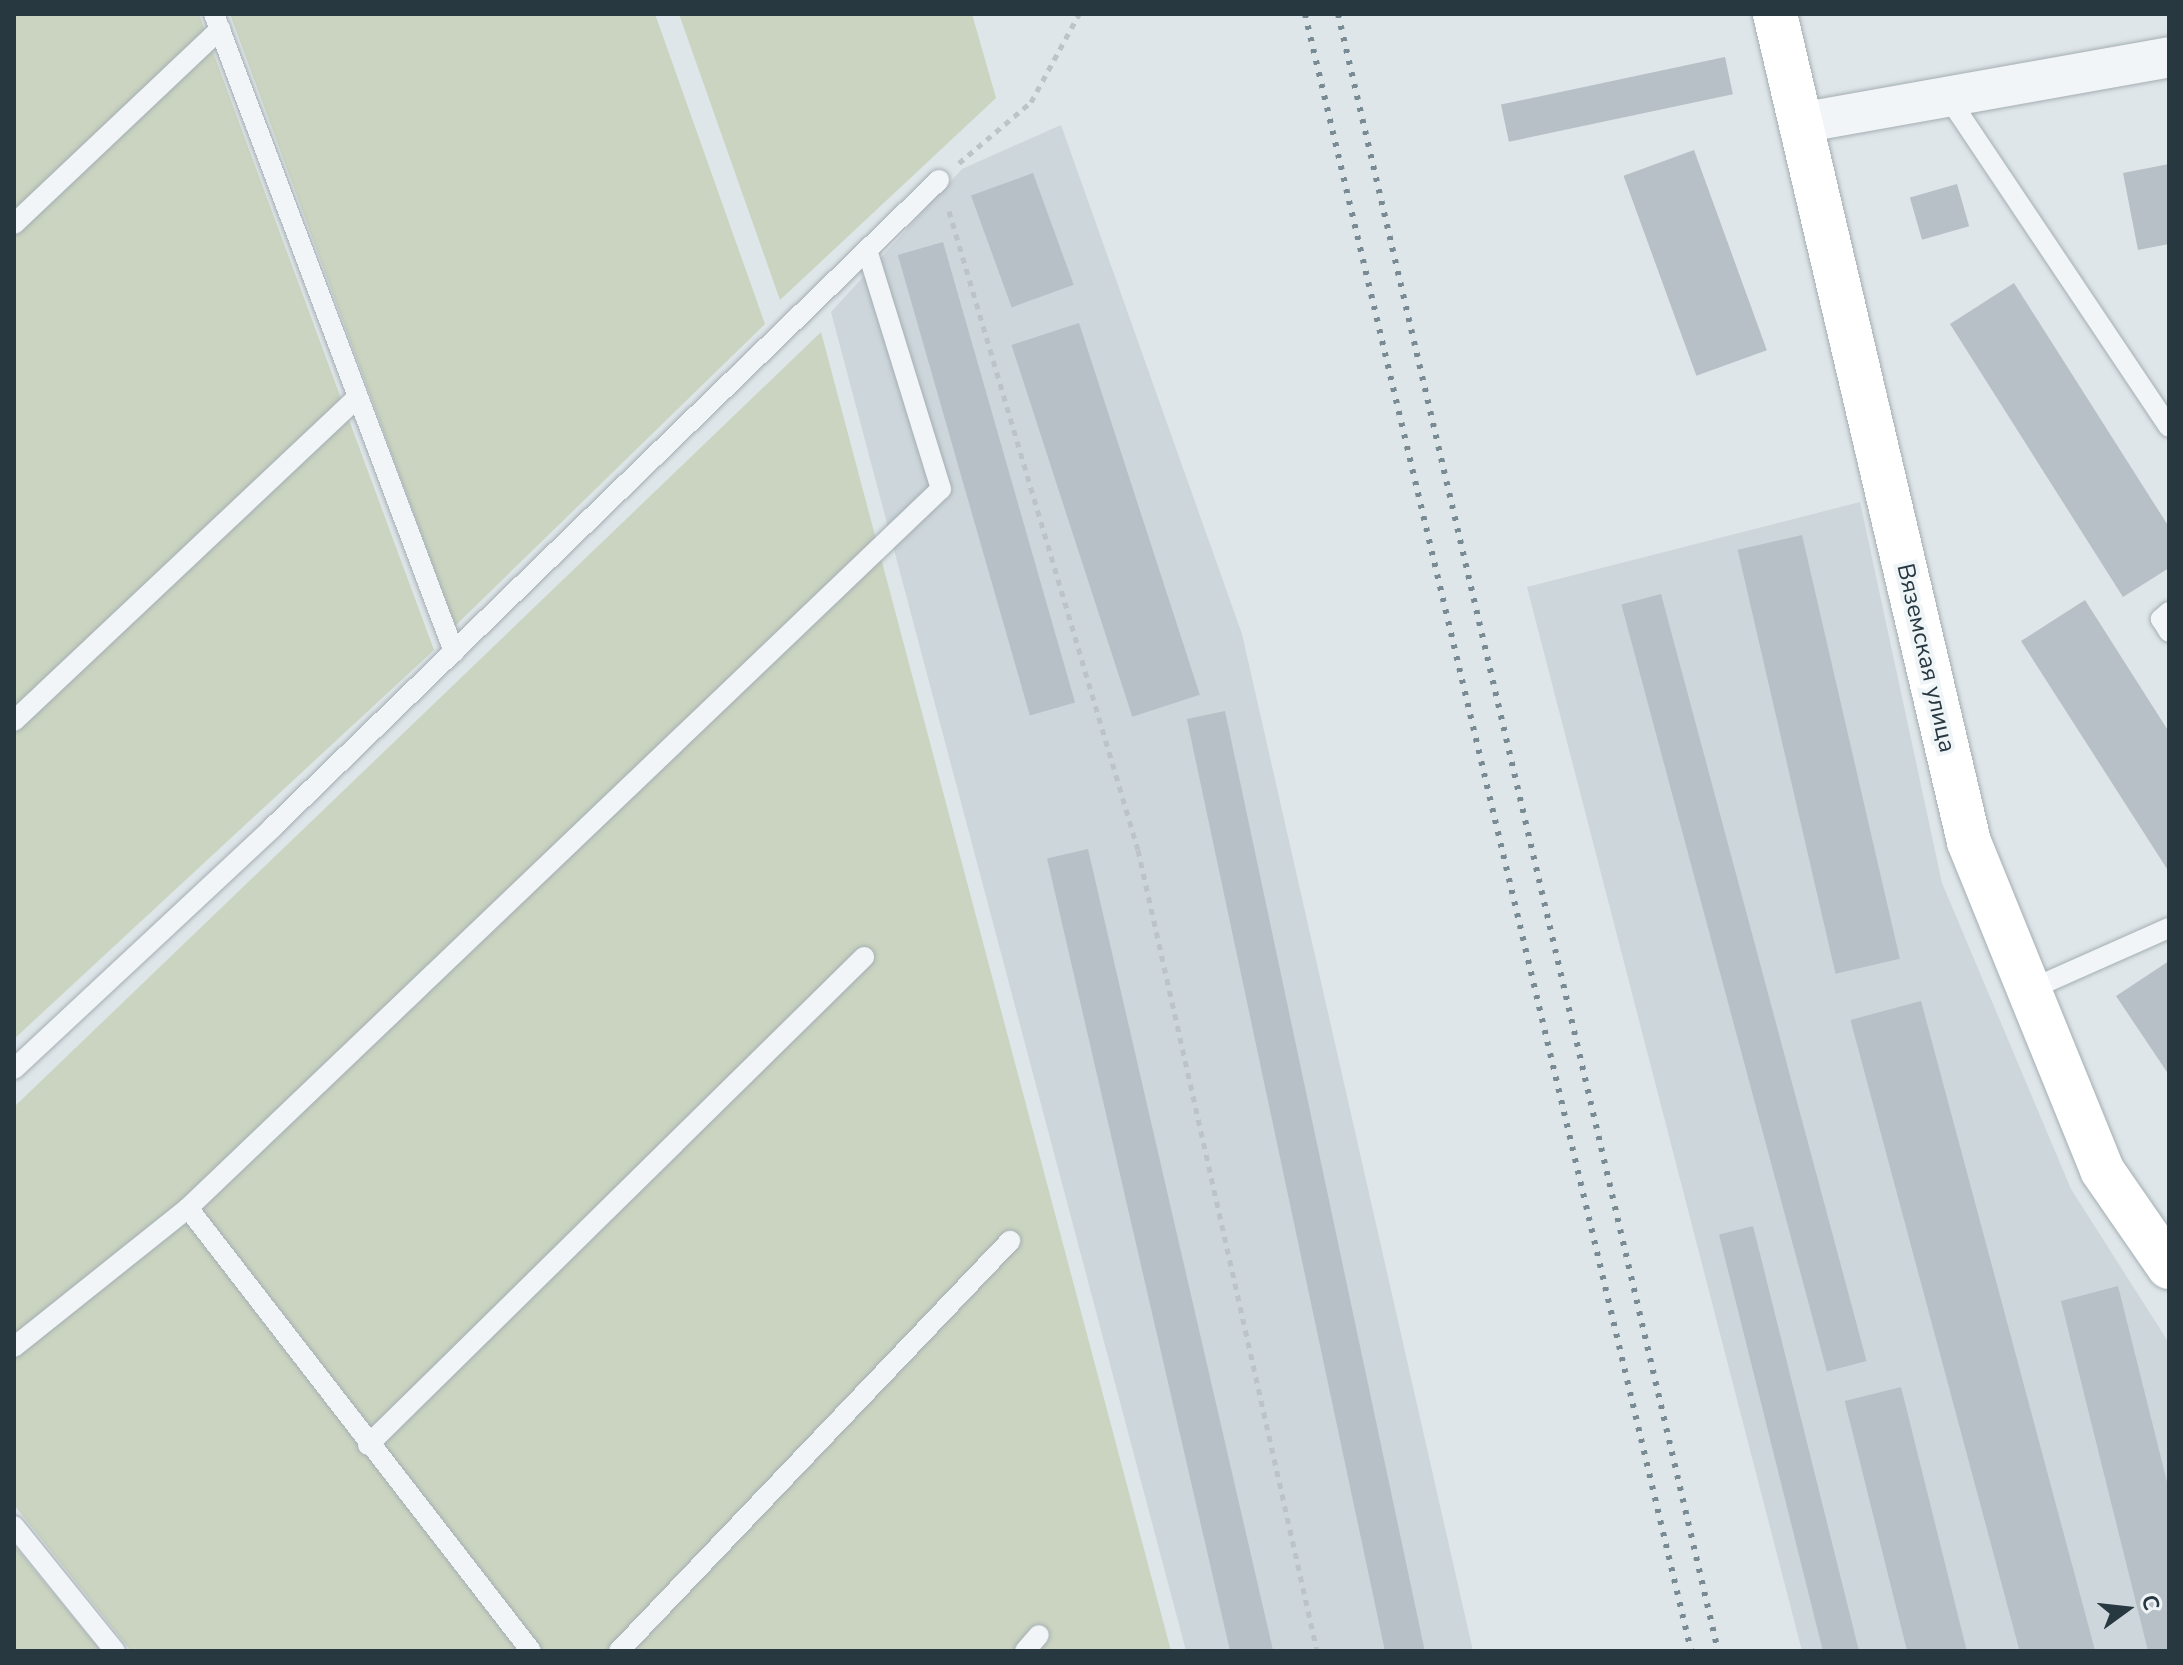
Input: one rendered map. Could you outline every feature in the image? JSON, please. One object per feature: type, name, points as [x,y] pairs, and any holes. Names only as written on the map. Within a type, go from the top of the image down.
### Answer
[{"type":"main road","name":"Вяземская улица","points":[[1775,14],[1969,842],[2102,1170],[2169,1267]]},
{"type":"street","points":[[1800,123],[2169,57]]},
{"type":"lane","points":[[14,224],[217,21],[454,652]]},
{"type":"lane","points":[[1948,97],[2169,427]]},
{"type":"lane","points":[[14,1069],[454,652],[939,180]]},
{"type":"lane","points":[[14,1347],[188,1208],[941,489],[867,250]]},
{"type":"lane","points":[[14,721],[357,398]]},
{"type":"lane","points":[[2169,612],[2161,619],[2169,632]]},
{"type":"lane","points":[[2029,990],[2169,928]]},
{"type":"lane","points":[[368,1445],[864,957]]},
{"type":"lane","points":[[188,1208],[368,1445],[531,1651]]},
{"type":"lane","points":[[619,1651],[1010,1241]]},
{"type":"lane","points":[[14,1526],[115,1651]]},
{"type":"path","points":[[1079,14],[1031,102],[939,180],[1138,850],[1317,1651]]},
{"type":"shaded area","points":[[1061,125],[1242,634],[1473,1651],[1186,1651],[831,312],[962,169]]},
{"type":"shaded area","points":[[1860,502],[1942,883],[2071,1189],[2169,1343],[2169,1651],[1802,1651],[1527,587]]},
{"type":"green space","points":[[14,14],[199,14],[434,650],[14,1039]]},
{"type":"green space","points":[[230,14],[655,14],[765,324],[455,626]]},
{"type":"green space","points":[[679,14],[972,14],[996,98],[780,300]]},
{"type":"green space","points":[[821,332],[1171,1651],[131,1651],[14,1505],[14,1107]]},
{"type":"green space","points":[[14,1545],[101,1651],[14,1651]]},
{"type":"building","points":[[1725,57],[1733,94],[1509,142],[1501,105]]},
{"type":"building","points":[[1694,150],[1767,350],[1696,376],[1624,176]]},
{"type":"building","points":[[2169,164],[2169,244],[2138,250],[2123,173]]},
{"type":"building","points":[[1033,173],[1074,285],[1012,307],[971,196]]},
{"type":"building","points":[[1957,184],[1969,226],[1922,240],[1910,198]]},
{"type":"building","points":[[943,242],[1075,702],[1030,715],[898,255]]},
{"type":"building","points":[[2014,283],[2169,527],[2169,568],[2123,597],[1950,324]]},
{"type":"building","points":[[1079,323],[1200,695],[1132,717],[1011,345]]},
{"type":"building","points":[[1802,535],[1900,959],[1836,974],[1738,550]]},
{"type":"building","points":[[1661,594],[1867,1361],[1827,1372],[1621,605]]},
{"type":"building","points":[[2085,600],[2169,732],[2169,872],[2021,641]]},
{"type":"building","points":[[1225,711],[1425,1651],[1385,1651],[1187,719]]},
{"type":"building","points":[[1088,849],[1273,1651],[1230,1651],[1047,858]]},
{"type":"building","points":[[2169,961],[2169,1075],[2116,996]]},
{"type":"building","points":[[1921,1001],[2095,1650],[2020,1651],[1850,1020]]},
{"type":"building","points":[[1753,1226],[1859,1651],[1823,1651],[1719,1234]]},
{"type":"building","points":[[2118,1286],[2169,1490],[2169,1651],[2148,1651],[2061,1301]]},
{"type":"building","points":[[1901,1387],[1967,1651],[1907,1651],[1845,1401]]},
{"type":"railway","points":[[1305,14],[1691,1651]]},
{"type":"railway","points":[[1338,14],[1718,1651]]}]
